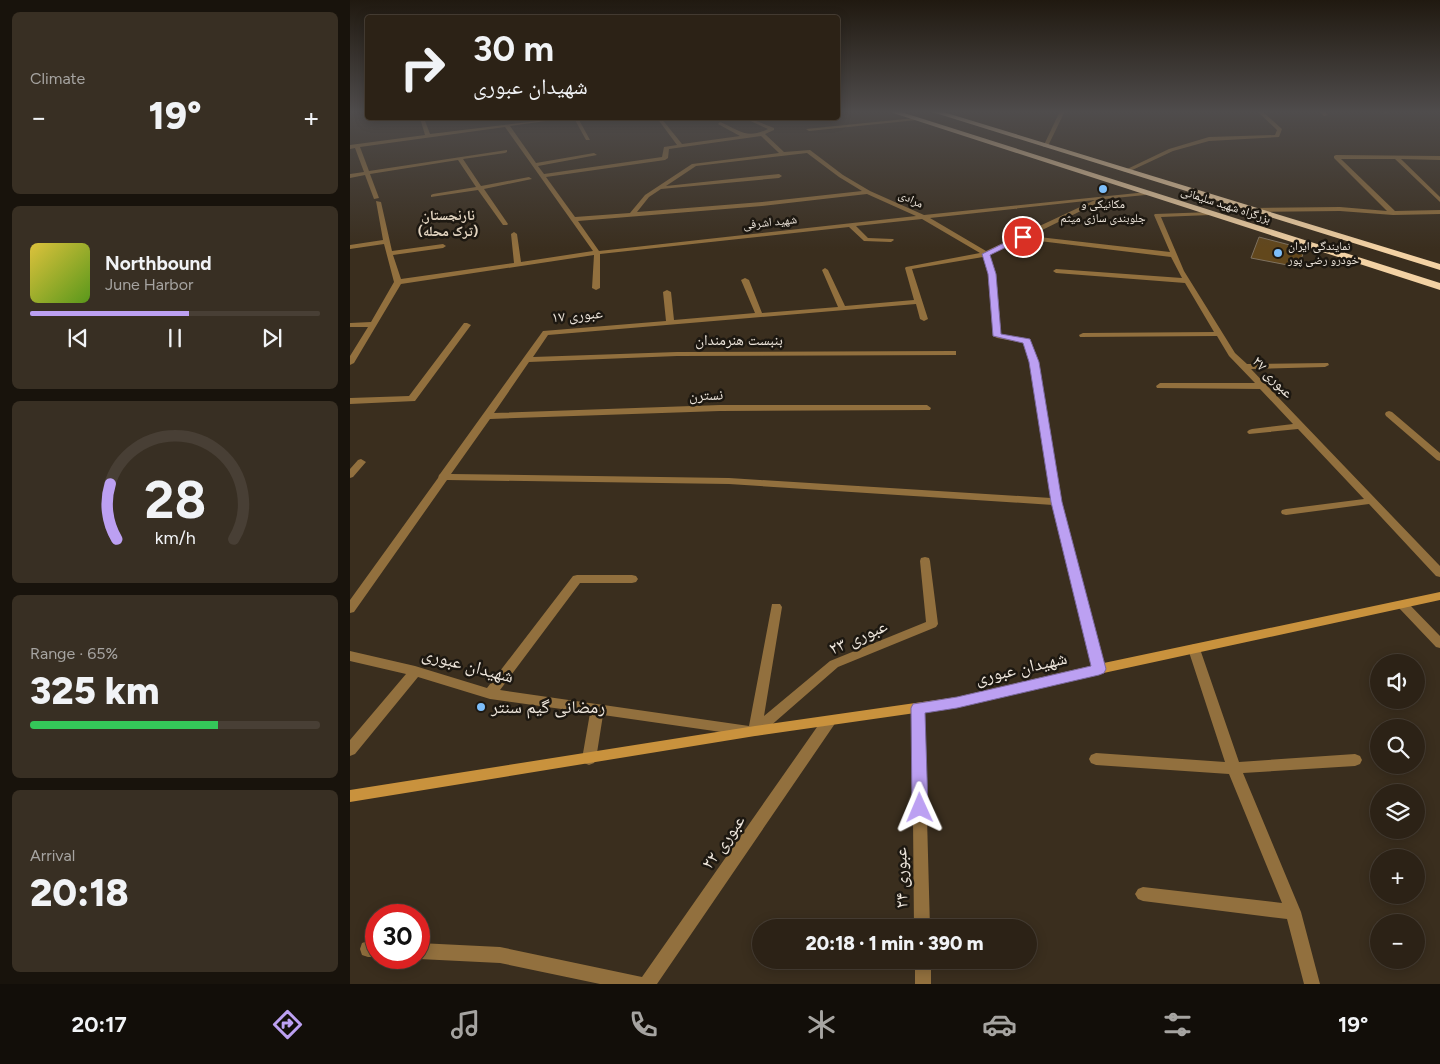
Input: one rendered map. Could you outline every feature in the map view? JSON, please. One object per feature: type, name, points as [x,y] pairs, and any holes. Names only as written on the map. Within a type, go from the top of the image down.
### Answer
[{"type":"highway","name":"بزرگراه شهید سلیمانی","points":[[1034,157],[1440,287]]},
{"type":"highway","name":"بزرگراه شهید سلیمانی","points":[[1080,157],[1415,260],[1438,265]]},
{"type":"main road","name":"شهیدان عبوری","points":[[350,796],[755,731],[957,702],[1099,669],[1440,596]]},
{"type":"street","points":[[350,363],[398,282],[389,254],[377,200],[365,174],[360,157]]},
{"type":"street","points":[[350,176],[472,157]]},
{"type":"street","points":[[529,157],[597,252],[596,288]]},
{"type":"street","points":[[535,165],[583,157]]},
{"type":"street","points":[[543,176],[665,157]]},
{"type":"street","name":"مرادی","points":[[658,188],[694,165],[759,157]]},
{"type":"street","name":"مرادی","points":[[816,157],[841,176],[868,192],[923,217],[986,254]]},
{"type":"street","points":[[1126,171],[1156,157]]},
{"type":"street","points":[[1337,157],[1393,213]]},
{"type":"street","points":[[1391,157],[1440,158]]},
{"type":"street","points":[[1396,157],[1440,200]]},
{"type":"street","points":[[460,159],[482,188],[505,224]]},
{"type":"street","points":[[631,215],[658,188],[780,176]]},
{"type":"street","points":[[433,196],[530,179]]},
{"type":"street","points":[[573,219],[868,192]]},
{"type":"street","name":"شهید اشرفی","points":[[398,282],[597,252],[1103,199],[1145,192]]},
{"type":"street","points":[[924,319],[908,268],[986,254],[1103,199]]},
{"type":"street","points":[[1254,210],[1340,209],[1393,213],[1440,212]]},
{"type":"street","name":"عبوری ۲۷","points":[[1210,214],[1157,215],[1187,281],[1219,334],[1232,354],[1244,367],[1440,573]]},
{"type":"street","points":[[851,225],[866,240],[892,240]]},
{"type":"street","points":[[514,234],[518,264]]},
{"type":"street","points":[[1023,237],[1174,255]]},
{"type":"street","points":[[350,247],[386,242]]},
{"type":"street","points":[[389,254],[443,246]]},
{"type":"street","points":[[986,254],[992,274],[997,336],[1026,341],[1034,362],[1057,502],[1099,669]]},
{"type":"street","points":[[825,270],[842,308]]},
{"type":"street","points":[[1056,271],[1187,281]]},
{"type":"street","points":[[745,280],[759,314]]},
{"type":"street","points":[[667,292],[670,322]]},
{"type":"street","name":"عبوری ۱۷","points":[[350,609],[546,333],[919,302]]},
{"type":"street","points":[[350,325],[373,324]]},
{"type":"street","points":[[350,401],[412,399],[467,326]]},
{"type":"street","points":[[1082,335],[1219,334]]},
{"type":"street","name":"بنبست هنرمندان","points":[[526,360],[677,354],[953,353]]},
{"type":"street","points":[[1244,367],[1326,365]]},
{"type":"street","points":[[1160,386],[1262,386]]},
{"type":"street","name":"نسترن","points":[[486,416],[720,408],[926,408]]},
{"type":"street","points":[[1390,414],[1440,458]]},
{"type":"street","points":[[1252,432],[1300,426]]},
{"type":"street","points":[[350,475],[361,462]]},
{"type":"street","points":[[442,477],[729,482],[1057,502]]},
{"type":"street","points":[[1286,512],[1371,501]]},
{"type":"street","name":"عبوری ۲۳","points":[[755,731],[834,664],[932,624],[925,560]]},
{"type":"street","points":[[490,694],[577,579],[632,579]]},
{"type":"street","points":[[1402,605],[1440,644]]},
{"type":"street","points":[[755,731],[776,607]]},
{"type":"street","points":[[1194,649],[1234,768],[1293,912],[1312,984]]},
{"type":"street","name":"شهیدان عبوری","points":[[350,656],[368,658],[490,694],[755,731]]},
{"type":"street","points":[[350,750],[415,671]]},
{"type":"street","name":"عبوری ۲۴","points":[[918,708],[922,919]]},
{"type":"street","points":[[589,759],[597,709]]},
{"type":"street","name":"عبوری ۲۲","points":[[647,984],[829,721]]},
{"type":"street","points":[[1096,759],[1234,768],[1355,760]]},
{"type":"street","points":[[1143,894],[1293,912]]},
{"type":"street","points":[[430,952],[500,955],[640,984]]},
{"type":"street","points":[[923,969],[924,984]]},
{"type":"building","name":"نمایندگی ایران خودرو رضی پور","points":[[1259,237],[1305,249],[1298,267],[1251,258]]},
{"type":"place","name":"مکانیکی و جلوبندی سازی میثم","points":[[1103,189]]},
{"type":"place","name":"نمایندگی ایران خودرو رضی پور","points":[[1278,253]]},
{"type":"place","name":"رمضانی گیم سنتر","points":[[481,707]]},
{"type":"district","name":"نارنجستان (ترک محله)","points":[[448,224]]},
{"type":"route","points":[[920,808],[918,708],[957,702],[1099,669],[1057,502],[1034,362],[1026,341],[997,336],[992,274],[986,254],[1023,237]]}]
